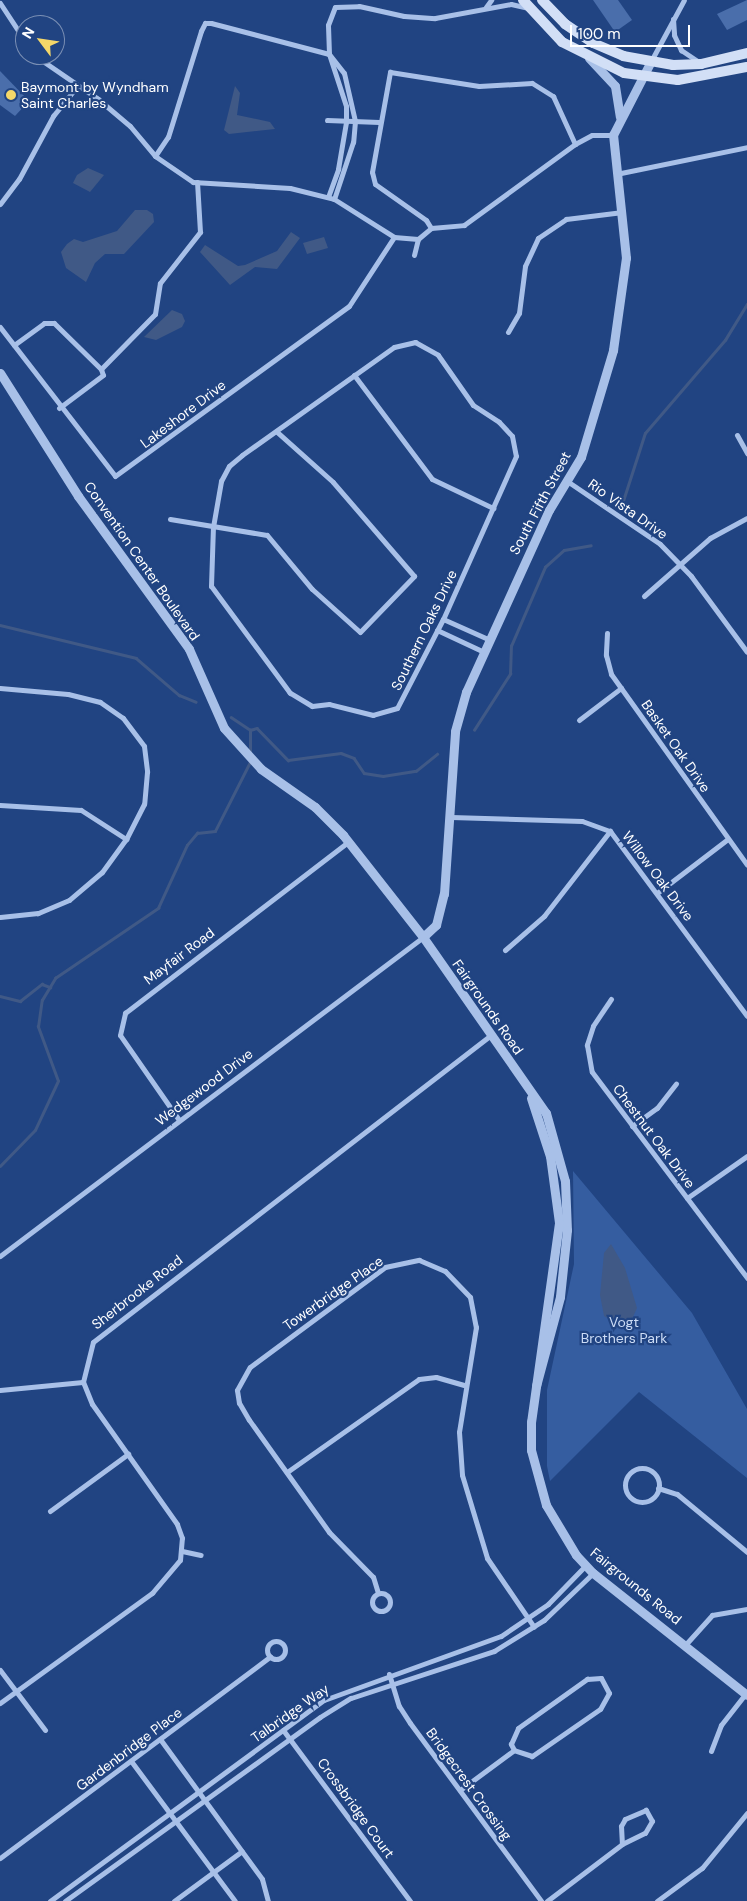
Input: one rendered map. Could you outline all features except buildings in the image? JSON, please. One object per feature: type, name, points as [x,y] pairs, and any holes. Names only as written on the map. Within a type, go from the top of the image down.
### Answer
[{"type":"main road","points":[[542,0],[564,24],[593,44],[650,63],[701,64],[747,53]]},
{"type":"main road","points":[[526,4],[562,42],[589,58],[624,73],[678,80],[747,67]]},
{"type":"street","points":[[486,7],[491,0]]},
{"type":"street","points":[[650,63],[684,0]]},
{"type":"street","points":[[0,3],[15,26]]},
{"type":"street","points":[[328,197],[338,169],[346,122],[346,106],[329,54],[331,12],[342,4],[435,18],[486,7],[526,4]]},
{"type":"street","points":[[673,19],[674,35],[681,50],[701,64]]},
{"type":"street","points":[[155,156],[168,136],[205,24],[329,54],[347,81],[355,121],[353,142],[334,198]]},
{"type":"street","points":[[589,58],[615,86],[620,117]]},
{"type":"street","name":"South Fifth Street","points":[[423,937],[439,918],[451,817],[455,731],[484,652],[549,510],[581,457],[621,318],[626,258],[623,212],[616,174],[613,135],[620,117],[650,63]]},
{"type":"street","points":[[48,65],[130,126],[155,156],[197,182],[290,188],[334,198],[394,237],[418,240]]},
{"type":"street","points":[[430,228],[426,220],[375,184],[372,172],[379,122],[390,72],[479,86],[532,83],[553,96],[575,144]]},
{"type":"street","points":[[0,204],[20,180],[53,116],[77,86]]},
{"type":"street","points":[[327,120],[379,122]]},
{"type":"street","points":[[414,255],[418,240],[430,228],[464,224],[575,144],[592,135],[613,135]]},
{"type":"street","points":[[616,174],[747,147]]},
{"type":"street","points":[[100,369],[155,314],[160,283],[200,232],[197,182]]},
{"type":"street","points":[[508,332],[519,313],[526,260],[538,238],[566,219],[623,212]]},
{"type":"street","name":"Lakeshore Drive","points":[[0,327],[59,408],[115,476],[349,306],[394,237]]},
{"type":"street","points":[[14,345],[44,323],[54,323],[100,369],[103,375],[59,408]]},
{"type":"street","name":"Southern Oaks Drive","points":[[415,342],[438,355],[473,405],[512,436],[516,456],[438,630],[406,694],[397,708],[385,714],[363,714],[301,701],[281,682],[211,586],[213,527],[224,473],[276,431],[354,375],[404,343],[415,342]]},
{"type":"street","name":"Convention Center Boulevard","points":[[0,373],[78,496],[189,649],[213,707],[234,742],[270,776],[315,807],[348,842],[423,937]]},
{"type":"street","points":[[354,375],[432,479],[493,508]]},
{"type":"street","points":[[170,519],[213,527],[254,530],[267,535],[312,589],[360,632],[414,576],[333,482],[276,431]]},
{"type":"street","points":[[737,435],[747,453]]},
{"type":"street","name":"Rio Vista Drive","points":[[567,481],[648,534],[678,562],[747,652]]},
{"type":"street","points":[[644,596],[678,562],[710,538],[747,518]]},
{"type":"street","points":[[443,619],[490,640]]},
{"type":"street","points":[[438,630],[484,652]]},
{"type":"street","name":"Basket Oak Drive","points":[[607,633],[607,664],[621,688],[747,865]]},
{"type":"street","points":[[0,688],[68,694],[100,702],[124,718],[144,746],[147,772],[144,804],[126,839],[102,872],[69,900],[38,913],[0,917]]},
{"type":"street","points":[[579,720],[621,688]]},
{"type":"street","points":[[0,805],[81,810],[126,839]]},
{"type":"street","name":"Willow Oak Drive","points":[[451,817],[582,821],[610,831],[747,1016]]},
{"type":"street","points":[[505,950],[544,916],[610,831]]},
{"type":"street","points":[[657,893],[728,839]]},
{"type":"street","name":"Mayfair Road","points":[[179,1120],[120,1035],[125,1013],[348,842]]},
{"type":"street","name":"Fairgrounds Road","points":[[423,937],[530,1093],[546,1113],[560,1158],[568,1230],[560,1297],[536,1386],[532,1450],[546,1506],[586,1565],[593,1572],[686,1644],[746,1695]]},
{"type":"street","name":"Wedgewood Drive","points":[[0,1256],[423,937]]},
{"type":"street","name":"Chestnut Oak Drive","points":[[611,999],[593,1026],[587,1045],[588,1059],[592,1072],[747,1278]]},
{"type":"street","name":"Sherbrooke Road","points":[[83,1382],[86,1358],[101,1333],[491,1035]]},
{"type":"street","points":[[632,1126],[657,1108],[676,1084]]},
{"type":"street","points":[[688,1198],[747,1156]]},
{"type":"street","name":"Towerbridge Place","points":[[378,1594],[373,1577],[330,1532],[239,1403],[242,1376],[385,1267],[419,1260],[431,1263],[457,1281],[470,1297],[476,1328],[464,1386],[459,1432],[461,1466],[474,1522],[487,1558],[534,1627]]},
{"type":"street","points":[[287,1472],[419,1379],[436,1377],[464,1386]]},
{"type":"street","points":[[0,1390],[83,1382],[92,1404],[168,1509],[182,1538],[182,1551],[176,1568],[152,1593],[0,1703]]},
{"type":"street","points":[[50,1511],[128,1454]]},
{"type":"street","points":[[645,1468],[657,1477],[658,1488],[652,1499],[639,1502],[627,1494],[625,1480],[630,1472],[645,1468]]},
{"type":"street","points":[[658,1488],[676,1494],[747,1552]]},
{"type":"street","points":[[182,1551],[201,1555]]},
{"type":"street","name":"Talbridge Way","points":[[50,1901],[324,1700],[389,1674],[480,1645],[528,1619],[586,1565]]},
{"type":"street","name":"Talbridge Way","points":[[64,1901],[290,1738],[351,1698],[494,1651],[534,1627],[593,1572]]},
{"type":"street","points":[[686,1644],[712,1616],[747,1609]]},
{"type":"street","name":"Gardenbridge Place","points":[[0,1858],[270,1657]]},
{"type":"street","points":[[0,1670],[45,1730]]},
{"type":"street","name":"Bridgecrest Crossing","points":[[389,1674],[399,1706],[540,1901]]},
{"type":"street","points":[[601,1678],[607,1686],[608,1699],[600,1709],[532,1756],[514,1750],[514,1732],[586,1679],[601,1678]]},
{"type":"street","points":[[711,1751],[721,1725],[746,1695]]},
{"type":"street","name":"Crossbridge Court","points":[[283,1730],[410,1901]]},
{"type":"street","points":[[160,1739],[262,1879],[268,1901]]},
{"type":"street","points":[[460,1790],[514,1750]]},
{"type":"street","points":[[131,1761],[235,1901]]},
{"type":"street","points":[[547,1901],[622,1844],[638,1839],[650,1827],[646,1810],[625,1819],[621,1826],[622,1844]]},
{"type":"street","points":[[657,1901],[702,1868],[747,1813]]},
{"type":"street","points":[[174,1901],[242,1851]]},
{"type":"green space","name":"Vogt Brothers Park","points":[[573,1171],[692,1313],[747,1409],[747,1478],[639,1392],[550,1481],[547,1466],[547,1390],[574,1264]]},
{"type":"shaded area","points":[[235,86],[240,93],[237,115],[270,122],[275,129],[229,134],[224,130]]},
{"type":"shaded area","points":[[88,168],[104,175],[90,192],[73,183],[77,175]]},
{"type":"shaded area","points":[[135,210],[147,210],[153,214],[154,222],[124,254],[105,254],[95,263],[86,282],[66,268],[61,252],[67,244],[74,239],[83,242],[117,231]]},
{"type":"shaded area","points":[[291,232],[300,238],[277,269],[255,267],[230,285],[200,252],[205,245],[238,266],[245,265],[277,251]]},
{"type":"shaded area","points":[[324,237],[328,248],[307,254],[303,243]]},
{"type":"shaded area","points":[[172,310],[182,314],[185,321],[182,327],[156,340],[144,337]]},
{"type":"shaded area","points":[[611,1244],[625,1268],[637,1308],[633,1317],[619,1325],[604,1316],[600,1295],[604,1253]]},
{"type":"waterway","points":[[623,501],[645,433],[725,340],[747,304]]},
{"type":"waterway","points":[[474,730],[510,674],[511,646],[545,567],[564,550],[591,545]]},
{"type":"waterway","points":[[0,625],[136,658],[179,695],[196,702]]},
{"type":"waterway","points":[[231,717],[250,730]]},
{"type":"waterway","points":[[250,754],[250,730],[257,728],[288,760],[341,753],[354,758],[364,773],[383,776],[416,771],[437,754]]},
{"type":"waterway","points":[[0,1166],[35,1130],[58,1081],[38,1027],[42,1000],[55,978],[158,908],[187,845],[197,833],[215,831],[250,762]]},
{"type":"waterway","points":[[0,996],[20,1001],[42,984],[50,987]]},
{"type":"place","name":"Baymont by Wyndham Saint Charles","points":[[11,95]]}]
